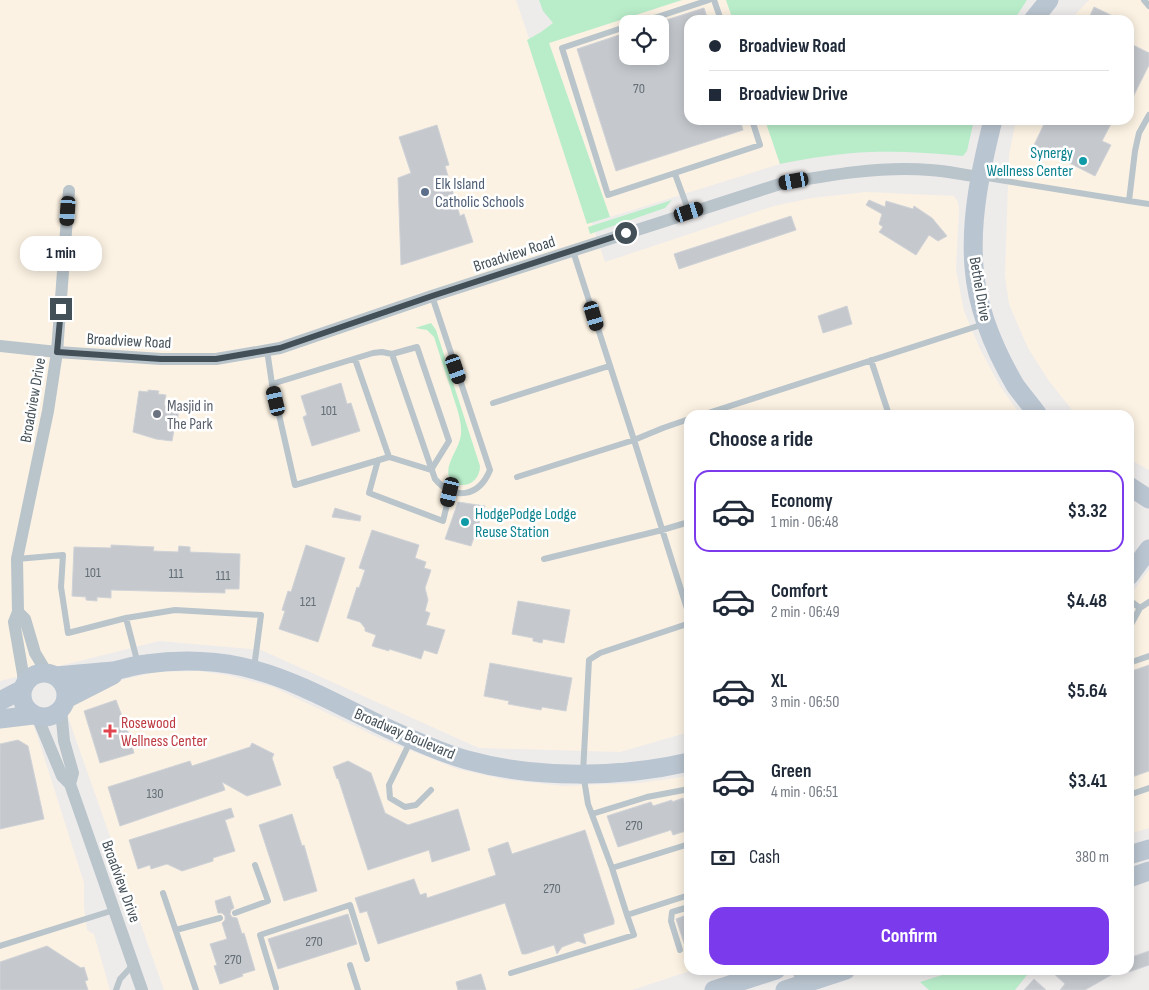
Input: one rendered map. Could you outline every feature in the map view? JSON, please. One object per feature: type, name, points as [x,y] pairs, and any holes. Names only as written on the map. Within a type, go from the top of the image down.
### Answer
[{"type":"street","points":[[1037,15],[1049,0]]},
{"type":"street","name":"Bethel Drive","points":[[991,125],[980,177],[975,214],[974,267],[981,307],[994,344],[1016,386],[1034,410]]},
{"type":"street","name":"Broadview Road","points":[[0,346],[161,359],[216,359],[280,348],[432,296],[780,184],[822,176],[894,169],[931,170],[980,177]]},
{"type":"street","name":"Broadview Drive","points":[[23,688],[24,674],[14,622],[18,612],[17,560],[48,412],[57,352],[70,192]]},
{"type":"street","points":[[1134,489],[1149,499]]},
{"type":"street","points":[[1134,569],[1149,549]]},
{"type":"street","points":[[0,718],[35,715],[48,717],[55,715],[63,705],[64,684],[52,674],[35,653],[25,619],[18,612]]},
{"type":"street","name":"Broadway Boulevard","points":[[52,674],[172,661],[209,662],[254,669],[292,682],[412,739],[466,760],[537,772],[583,773],[625,773],[684,763]]},
{"type":"street","name":"Broadway Boulevard","points":[[63,705],[133,666]]},
{"type":"street","points":[[0,701],[23,688],[31,677],[36,674],[52,674]]},
{"type":"street","points":[[23,688],[24,704],[35,715]]},
{"type":"street","name":"Broadview Drive","points":[[63,705],[64,741],[72,772],[70,784]]},
{"type":"street","name":"Broadview Drive","points":[[35,715],[62,776],[70,784],[142,990]]},
{"type":"street","points":[[1134,876],[1149,871]]},
{"type":"street","points":[[720,988],[737,975]]},
{"type":"street","points":[[720,988],[760,975]]},
{"type":"street","points":[[795,981],[823,975]]},
{"type":"lane","points":[[663,15],[709,0]]},
{"type":"lane","points":[[714,0],[719,15]]},
{"type":"lane","points":[[1144,0],[1149,6]]},
{"type":"lane","points":[[619,29],[562,48],[608,195],[760,145],[754,125]]},
{"type":"lane","points":[[1129,201],[1139,133],[1149,115]]},
{"type":"lane","points":[[675,174],[689,212]]},
{"type":"lane","points":[[980,177],[1149,204]]},
{"type":"lane","points":[[573,251],[684,599]]},
{"type":"lane","points":[[392,354],[435,479],[450,492],[460,494],[470,492],[479,487],[486,479],[490,470],[432,296]]},
{"type":"lane","points":[[717,410],[986,323]]},
{"type":"lane","points":[[272,384],[370,354],[382,352],[392,354],[417,347],[449,441],[432,470]]},
{"type":"lane","points":[[267,350],[272,384],[295,485],[390,457],[432,470]]},
{"type":"lane","points":[[355,359],[390,457]]},
{"type":"lane","points":[[871,360],[887,410]]},
{"type":"lane","points":[[493,403],[609,366]]},
{"type":"lane","points":[[517,477],[634,440],[684,421]]},
{"type":"lane","points":[[378,460],[369,493],[443,521],[450,492]]},
{"type":"lane","points":[[544,559],[684,523]]},
{"type":"lane","points":[[17,560],[63,555],[60,587],[68,633],[126,618],[175,610],[261,615],[254,669]]},
{"type":"lane","points":[[1134,619],[1140,608],[1149,602]]},
{"type":"lane","points":[[1134,604],[1140,608]]},
{"type":"lane","points":[[126,618],[133,666]]},
{"type":"lane","points":[[512,973],[634,935],[588,804],[583,773],[589,660],[600,653],[684,624]]},
{"type":"lane","points":[[1134,661],[1149,656]]},
{"type":"lane","points":[[412,739],[389,785],[390,798],[405,807],[416,805],[431,790]]},
{"type":"lane","points":[[1134,793],[1149,788]]},
{"type":"lane","points":[[592,814],[647,797],[684,790]]},
{"type":"lane","points":[[612,868],[684,846]]},
{"type":"lane","points":[[235,913],[268,901],[255,865]]},
{"type":"lane","points":[[163,893],[196,990]]},
{"type":"lane","points":[[627,915],[684,897]]},
{"type":"lane","points":[[276,988],[260,935],[350,905],[367,959]]},
{"type":"lane","points":[[680,950],[671,921],[672,912],[684,908]]},
{"type":"lane","points":[[0,946],[115,909]]},
{"type":"lane","points":[[176,930],[220,918]]},
{"type":"lane","points":[[116,990],[120,979],[134,964]]},
{"type":"lane","points":[[350,965],[358,990]]},
{"type":"shaded area","points":[[0,0],[516,0],[605,262],[774,206],[812,198],[866,192],[954,196],[958,202],[956,269],[964,311],[980,349],[1000,386],[1017,410],[684,410],[684,733],[620,752],[479,748],[261,650],[159,641],[0,681]]},
{"type":"shaded area","points":[[682,0],[726,0],[731,15],[684,15],[684,125],[767,125],[780,164],[610,217],[549,43],[619,20],[619,65],[669,65],[669,15],[636,15]]},
{"type":"shaded area","points":[[1089,0],[1149,0],[1149,470],[1134,462],[1134,410],[1072,410],[1049,381],[1028,348],[1009,304],[1005,276],[1009,155],[1015,125],[1134,125],[1134,15],[1075,15]]},
{"type":"shaded area","points":[[1149,570],[1149,828],[1134,832],[1134,590]]},
{"type":"shaded area","points":[[198,671],[227,675],[273,687],[379,738],[457,769],[507,780],[563,786],[640,783],[684,777],[684,973],[632,990],[164,990],[67,714],[75,698],[100,685],[156,672]]},
{"type":"shaded area","points":[[30,716],[84,883],[84,907],[87,930],[94,934],[110,990],[0,990],[0,718]]},
{"type":"green space","points":[[539,0],[682,0],[636,15],[619,15],[619,20],[549,43],[610,217],[587,224],[527,40],[553,23],[543,11]]},
{"type":"green space","points":[[726,0],[1027,0],[1017,15],[731,15]]},
{"type":"green space","points":[[767,125],[973,125],[967,151],[963,156],[894,152],[848,153],[780,164]]},
{"type":"green space","points":[[672,200],[665,208],[590,234],[588,227]]},
{"type":"green space","points":[[431,323],[436,330],[480,466],[478,476],[468,484],[458,485],[453,483],[449,477],[449,465],[460,440],[460,418],[434,337],[427,330],[415,328]]},
{"type":"green space","points":[[942,975],[1027,975],[1015,990],[929,990],[920,982]]},
{"type":"building","points":[[1094,7],[1111,15],[1090,15]]},
{"type":"building","points":[[704,8],[706,15],[684,15],[684,125],[742,125],[743,130],[616,171],[577,49],[619,35],[619,65],[669,65],[669,19]]},
{"type":"building","points":[[1134,46],[1149,53],[1149,65],[1134,95]]},
{"type":"building","name":"Elk Island Catholic Schools","points":[[437,125],[449,165],[445,166],[460,216],[464,214],[473,242],[401,265],[398,178],[411,173],[399,137]]},
{"type":"building","name":"Synergy Wellness Center","points":[[1044,125],[1110,125],[1102,141],[1111,145],[1095,176],[1034,145]]},
{"type":"building","points":[[869,200],[885,207],[886,201],[913,209],[914,206],[932,218],[947,236],[938,241],[929,235],[916,255],[879,232],[883,227],[879,224],[882,214],[866,205]]},
{"type":"building","points":[[791,216],[796,230],[679,269],[674,254]]},
{"type":"building","points":[[847,306],[852,324],[823,333],[818,316]]},
{"type":"building","points":[[341,383],[347,404],[351,403],[360,431],[312,446],[303,417],[307,415],[301,396]]},
{"type":"building","name":"Masjid in The Park","points":[[148,390],[159,391],[158,394],[166,395],[164,405],[179,409],[176,430],[174,430],[172,441],[156,439],[133,432],[139,391],[148,392]]},
{"type":"building","name":"HodgePodge Lodge Reuse Station","points":[[458,502],[485,506],[471,546],[445,539]]},
{"type":"building","points":[[335,508],[361,516],[360,521],[332,517]]},
{"type":"building","points":[[372,530],[419,545],[415,558],[426,562],[424,568],[431,570],[425,588],[428,600],[425,611],[430,613],[426,625],[445,630],[437,654],[424,650],[421,659],[372,646],[376,635],[365,631],[360,622],[347,618],[357,587],[359,588],[365,570],[359,568]]},
{"type":"building","points":[[111,545],[154,547],[153,551],[178,552],[179,546],[190,547],[190,552],[240,554],[239,589],[225,589],[225,593],[111,590],[111,598],[97,597],[97,601],[86,600],[86,597],[72,596],[74,547],[111,548]]},
{"type":"building","points":[[306,545],[345,558],[318,642],[279,629],[285,611],[282,610],[288,591],[291,592]]},
{"type":"building","points":[[518,601],[570,610],[564,643],[543,639],[542,643],[533,641],[533,638],[512,634]]},
{"type":"building","points":[[490,663],[572,678],[566,711],[542,707],[541,710],[508,704],[509,701],[484,696]]},
{"type":"building","points":[[1149,665],[1149,771],[1134,776],[1134,670]]},
{"type":"building","points":[[116,700],[134,753],[100,763],[84,711]]},
{"type":"building","points":[[18,740],[28,746],[44,819],[0,829],[0,744]]},
{"type":"building","points":[[252,743],[274,754],[272,758],[281,785],[247,796],[222,782],[225,790],[120,826],[108,787],[190,761],[192,766],[250,747]]},
{"type":"building","points":[[348,761],[371,773],[385,813],[408,825],[458,809],[470,850],[432,862],[429,850],[368,870],[333,767]]},
{"type":"building","points":[[683,798],[684,832],[673,835],[671,830],[618,847],[607,816],[651,802],[653,806],[672,800],[672,802]]},
{"type":"building","points":[[231,808],[234,817],[225,820],[235,851],[213,858],[213,861],[182,871],[167,864],[151,869],[150,865],[138,869],[129,840]]},
{"type":"building","points":[[292,814],[302,846],[304,845],[317,891],[284,901],[259,825]]},
{"type":"building","points":[[585,830],[614,924],[583,934],[586,944],[578,941],[562,947],[557,954],[554,945],[522,954],[505,903],[378,944],[367,911],[360,913],[355,898],[414,879],[420,895],[426,893],[427,898],[496,875],[488,849],[508,842],[512,854]]},
{"type":"building","points":[[230,896],[234,908],[230,914],[232,917],[237,918],[242,934],[244,933],[255,970],[220,984],[214,966],[217,965],[210,944],[227,939],[222,923],[225,920],[225,916],[222,913],[218,913],[215,901]]},
{"type":"building","points":[[348,914],[357,944],[278,969],[268,939]]},
{"type":"building","points":[[684,916],[684,943],[676,919]]},
{"type":"building","points":[[47,946],[81,968],[84,967],[88,980],[85,981],[88,990],[0,990],[0,962]]},
{"type":"building","points":[[1149,951],[1149,965],[1134,970],[1134,956]]},
{"type":"building","points":[[481,974],[486,990],[458,990],[456,982]]},
{"type":"building","points":[[1055,975],[1111,975],[1085,990],[1060,990],[1065,984]]},
{"type":"building","points":[[1034,979],[1046,990],[1024,990]]},
{"type":"place","name":"Synergy Wellness Center","points":[[1083,161]]},
{"type":"place","name":"Elk Island Catholic Schools","points":[[425,192]]},
{"type":"place","name":"Masjid in The Park","points":[[157,414]]},
{"type":"place","name":"HodgePodge Lodge Reuse Station","points":[[465,522]]},
{"type":"place","name":"Rosewood Wellness Center","points":[[110,731]]},
{"type":"route","points":[[61,309],[57,352],[161,359],[216,359],[280,348],[626,233]]}]
